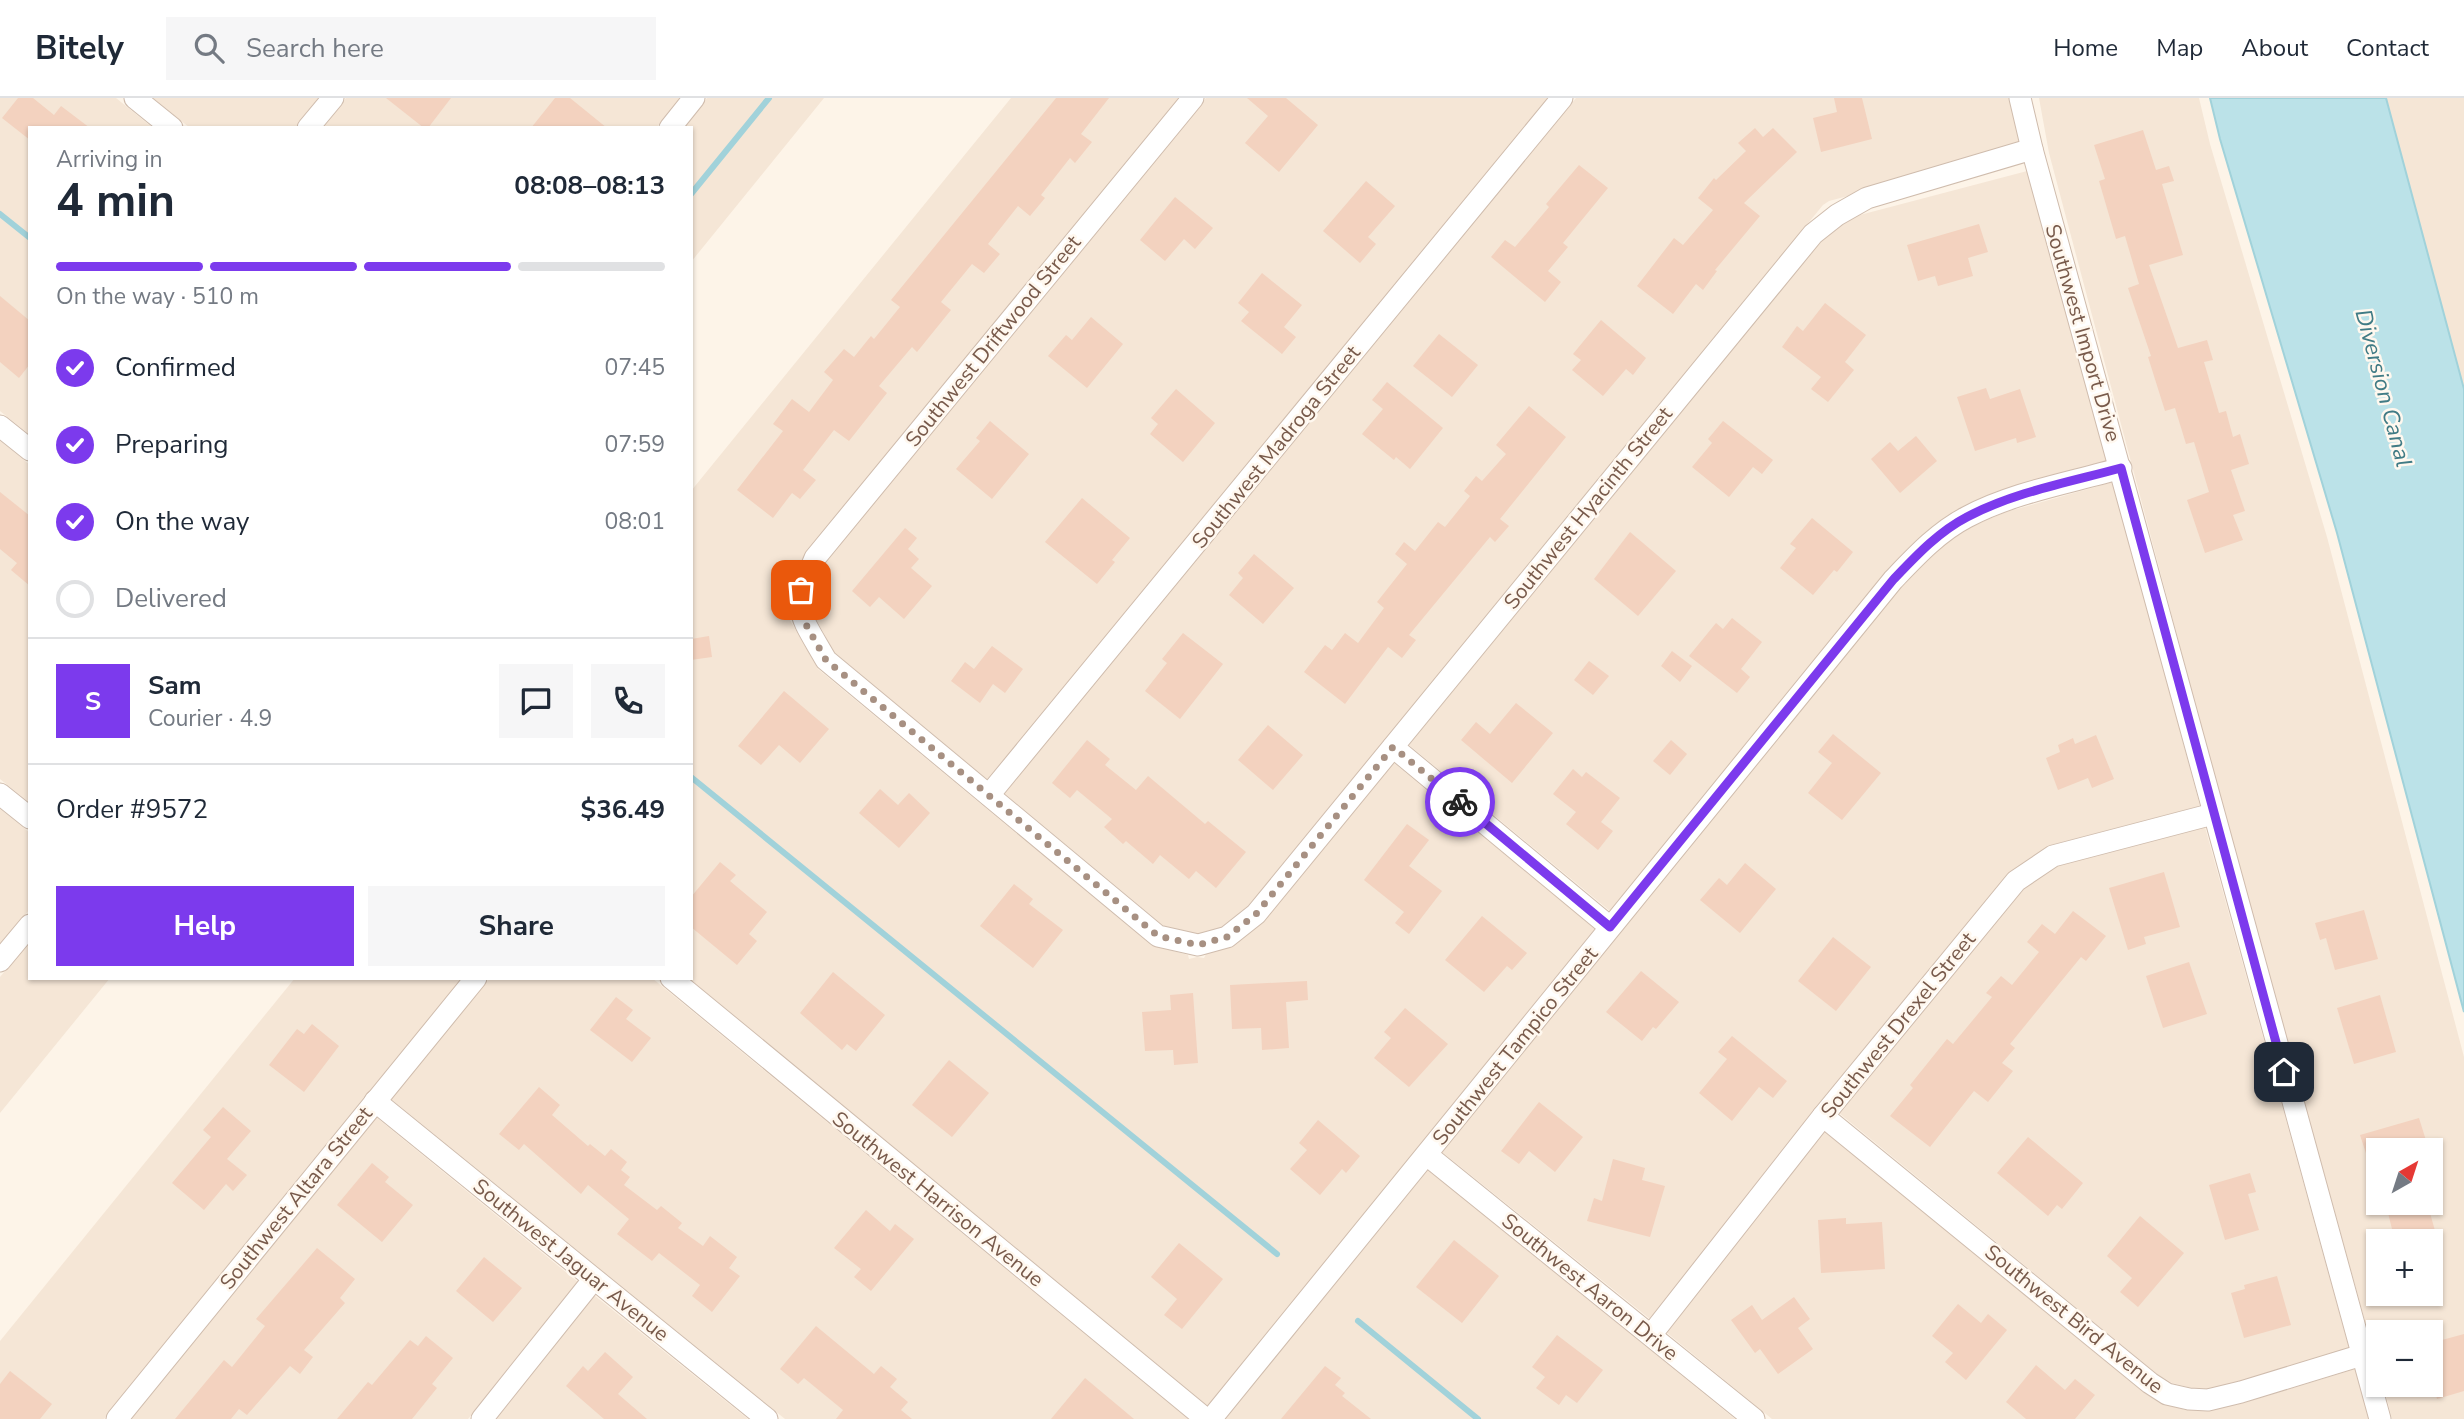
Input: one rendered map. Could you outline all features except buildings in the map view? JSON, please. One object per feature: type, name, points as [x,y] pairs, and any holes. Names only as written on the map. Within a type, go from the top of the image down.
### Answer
[{"type":"street","points":[[135,98],[170,126]]},
{"type":"street","points":[[311,126],[333,98]]},
{"type":"street","points":[[672,126],[694,98]]},
{"type":"street","name":"Southwest Driftwood Street","points":[[989,795],[826,660],[800,614],[801,590],[815,558],[1193,98]]},
{"type":"street","name":"Southwest Madroga Street","points":[[989,795],[1562,98]]},
{"type":"street","name":"Southwest Import Drive","points":[[2020,98],[2380,1419]]},
{"type":"street","name":"Southwest Hyacinth Street","points":[[989,795],[1158,936],[1198,945],[1227,937],[1256,914],[1813,234],[1837,215],[1867,198],[2032,149]]},
{"type":"street","points":[[0,426],[28,448]]},
{"type":"street","name":"Southwest Tampico Street","points":[[1211,1419],[1893,580],[1943,532],[1966,517],[2003,501],[2121,468]]},
{"type":"street","points":[[1393,747],[1610,927]]},
{"type":"street","points":[[0,794],[28,816]]},
{"type":"street","name":"Southwest Drexel Street","points":[[1650,1335],[1823,1116],[2015,881],[2053,856],[2213,814]]},
{"type":"street","points":[[0,961],[28,927]]},
{"type":"street","name":"Southwest Altara Street","points":[[117,1419],[474,980]]},
{"type":"street","name":"Southwest Harrison Avenue","points":[[673,980],[1206,1419]]},
{"type":"street","name":"Southwest Jaguar Avenue","points":[[375,1101],[767,1419]]},
{"type":"street","name":"Southwest Bird Avenue","points":[[1823,1116],[2150,1383],[2167,1394],[2208,1400],[2362,1355]]},
{"type":"street","name":"Southwest Aaron Drive","points":[[1427,1155],[1754,1419]]},
{"type":"street","points":[[482,1419],[593,1280]]},
{"type":"shaded area","points":[[0,98],[116,98],[151,126],[28,126],[28,433],[0,411]]},
{"type":"shaded area","points":[[153,98],[319,98],[297,126],[188,126]]},
{"type":"shaded area","points":[[346,98],[681,98],[658,126],[324,126]]},
{"type":"shaded area","points":[[707,98],[824,98],[693,260],[693,126],[685,126]]},
{"type":"shaded area","points":[[1011,98],[1179,98],[807,551],[795,579],[791,579],[787,597],[790,598],[790,620],[818,669],[1151,945],[1188,955],[1189,959],[1204,958],[1206,954],[1232,946],[1262,923],[1394,763],[1595,929],[1208,1406],[691,980],[693,489]]},
{"type":"shaded area","points":[[1206,98],[1549,98],[988,780],[834,652],[811,610],[812,591],[824,563]]},
{"type":"shaded area","points":[[1576,98],[2016,98],[2026,149],[1829,201],[1823,205],[1249,906],[1223,927],[1198,934],[1164,926],[1004,793]]},
{"type":"shaded area","points":[[2039,98],[2199,98],[2210,144],[2327,537],[2464,1057],[2464,1419],[2392,1419],[2386,1397],[2443,1397],[2443,1320],[2366,1320],[2366,1325],[2221,801],[2049,153]]},
{"type":"shaded area","points":[[2386,98],[2464,98],[2464,389],[2446,324]]},
{"type":"shaded area","points":[[2031,170],[2107,461],[2000,491],[1963,507],[1938,523],[1911,547],[1885,574],[1610,911],[1409,745],[1837,221]]},
{"type":"shaded area","points":[[0,441],[28,463],[28,801],[0,779]]},
{"type":"shaded area","points":[[2113,482],[2200,806],[2051,845],[2010,872],[1808,1118],[1650,1319],[1442,1152],[1901,587],[1925,562],[1970,527],[2006,512]]},
{"type":"shaded area","points":[[0,809],[28,831],[28,911],[0,945]]},
{"type":"shaded area","points":[[2205,827],[2349,1348],[2208,1389],[2172,1383],[2157,1374],[1839,1113],[2022,889],[2056,866]]},
{"type":"shaded area","points":[[28,943],[28,980],[108,980],[0,1113],[0,977]]},
{"type":"shaded area","points":[[293,980],[461,980],[104,1419],[0,1419],[0,1341]]},
{"type":"shaded area","points":[[488,980],[654,980],[1188,1419],[785,1419],[391,1099]]},
{"type":"shaded area","points":[[376,1117],[578,1282],[468,1419],[131,1419]]},
{"type":"shaded area","points":[[1824,1131],[2143,1392],[2160,1403],[2186,1410],[2209,1410],[2243,1403],[2355,1369],[2369,1419],[1772,1419],[1666,1332]]},
{"type":"shaded area","points":[[1428,1170],[1643,1344],[1735,1419],[1225,1419]]},
{"type":"shaded area","points":[[594,1295],[748,1419],[495,1419]]},
{"type":"water","name":"Diversion Canal","points":[[2210,98],[2386,98],[2464,389],[2464,1012],[2337,533]]},
{"type":"waterway","points":[[693,192],[769,98]]},
{"type":"waterway","points":[[0,214],[28,236]]},
{"type":"waterway","points":[[693,779],[1277,1254]]},
{"type":"waterway","points":[[1358,1321],[1478,1419]]},
{"type":"way so far","points":[[801,590],[800,614],[826,660],[1158,936],[1198,945],[1227,937],[1256,914],[1393,747],[1460,802]]},
{"type":"route","points":[[1460,802],[1610,927],[1893,580],[1918,554],[1943,532],[1966,517],[2003,501],[2121,468],[2284,1072]]}]
